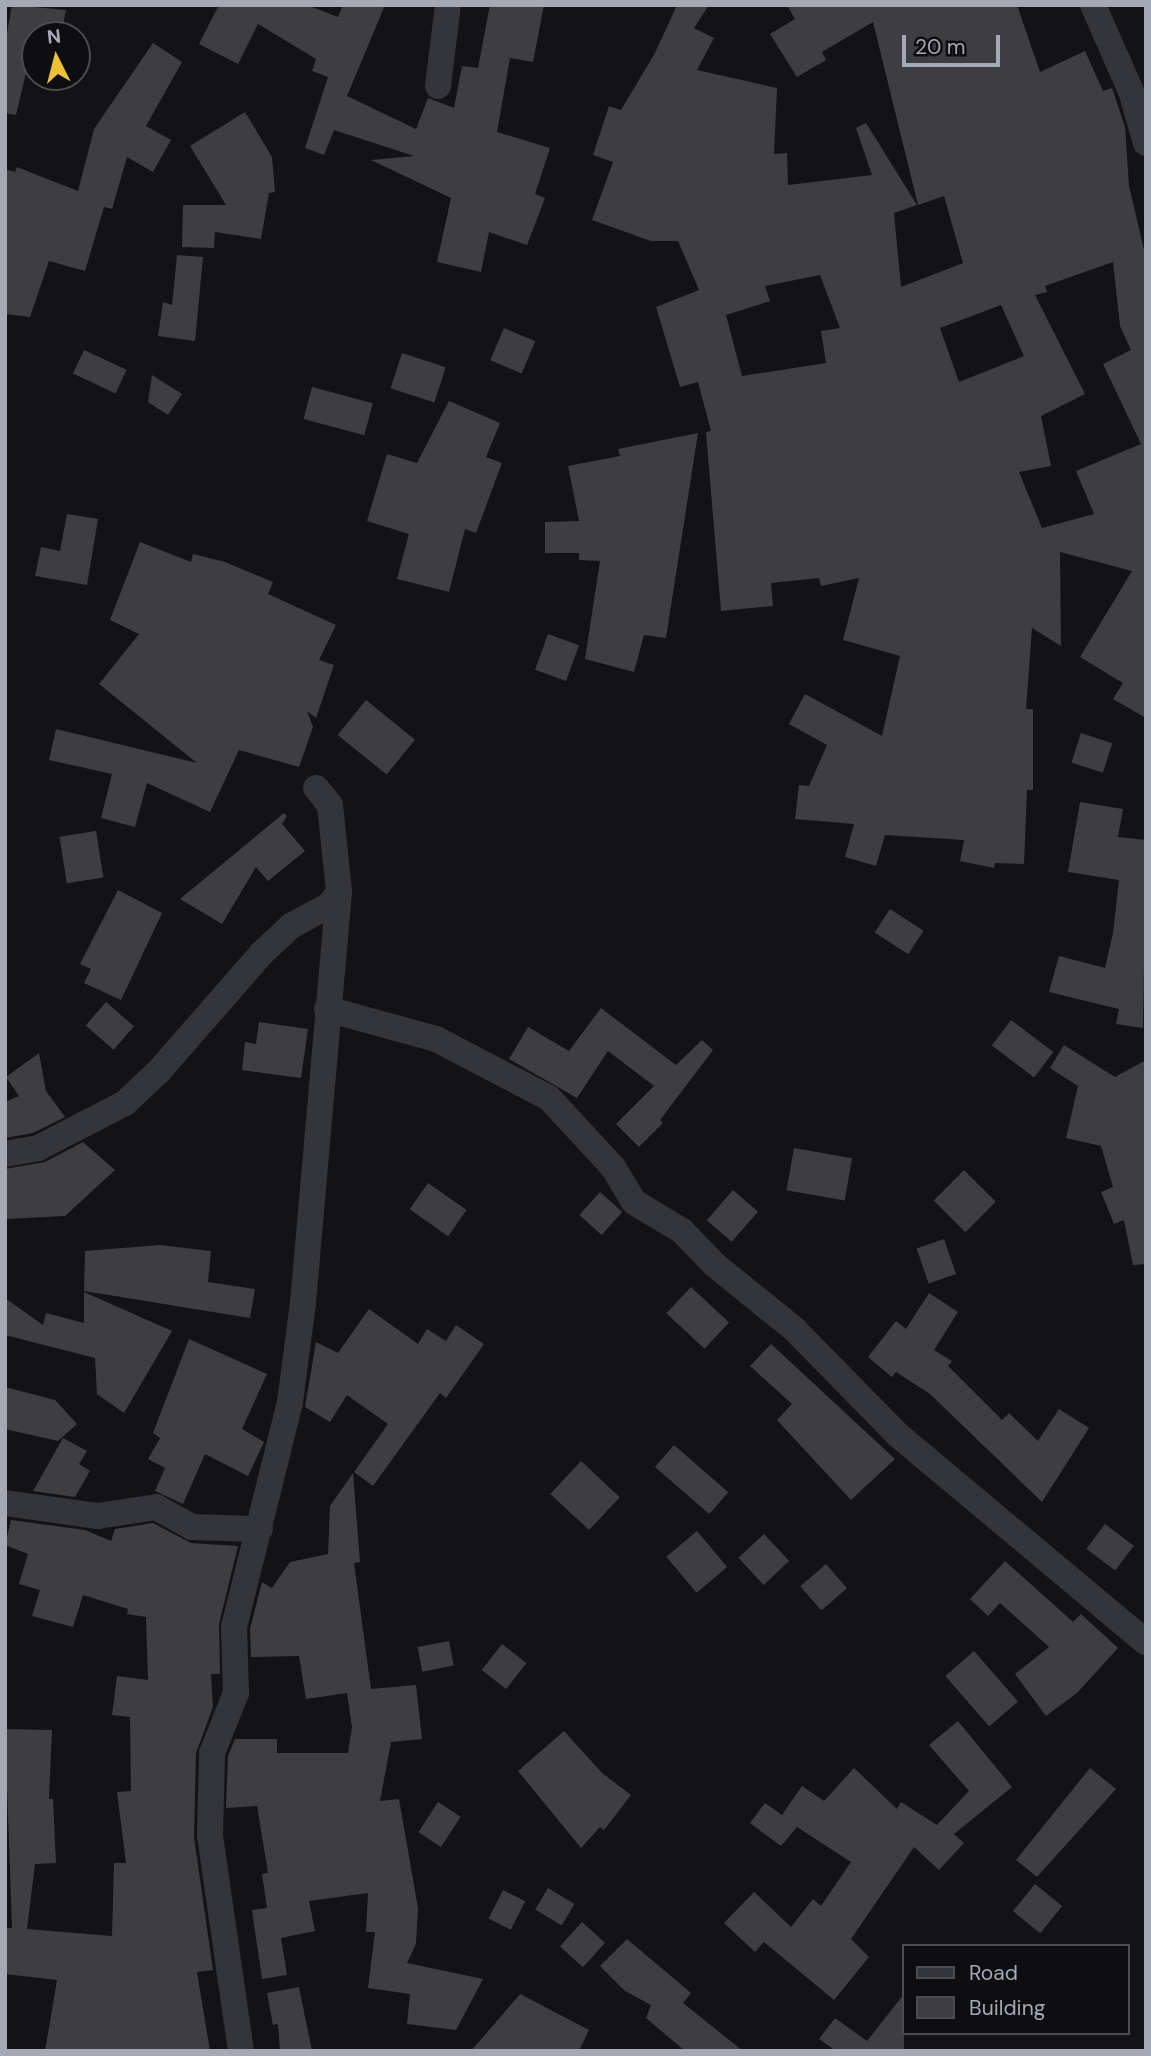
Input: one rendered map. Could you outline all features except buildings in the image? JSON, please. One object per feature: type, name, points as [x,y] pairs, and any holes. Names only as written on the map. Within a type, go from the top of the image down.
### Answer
[{"type":"street","points":[[438,86],[448,5]]},
{"type":"street","points":[[1093,5],[1131,91],[1146,143]]},
{"type":"street","points":[[241,2051],[210,1835],[212,1753],[236,1693],[234,1627],[290,1402],[339,891],[330,805],[316,788]]},
{"type":"street","points":[[5,1154],[48,1143],[125,1103],[168,1062],[261,954],[291,926],[331,904],[339,891]]},
{"type":"street","points":[[327,1009],[436,1039],[549,1098],[613,1167],[634,1202],[682,1231],[715,1265],[794,1329],[898,1435],[1146,1642]]},
{"type":"street","points":[[5,1503],[98,1516],[156,1507],[192,1527],[260,1529]]}]
